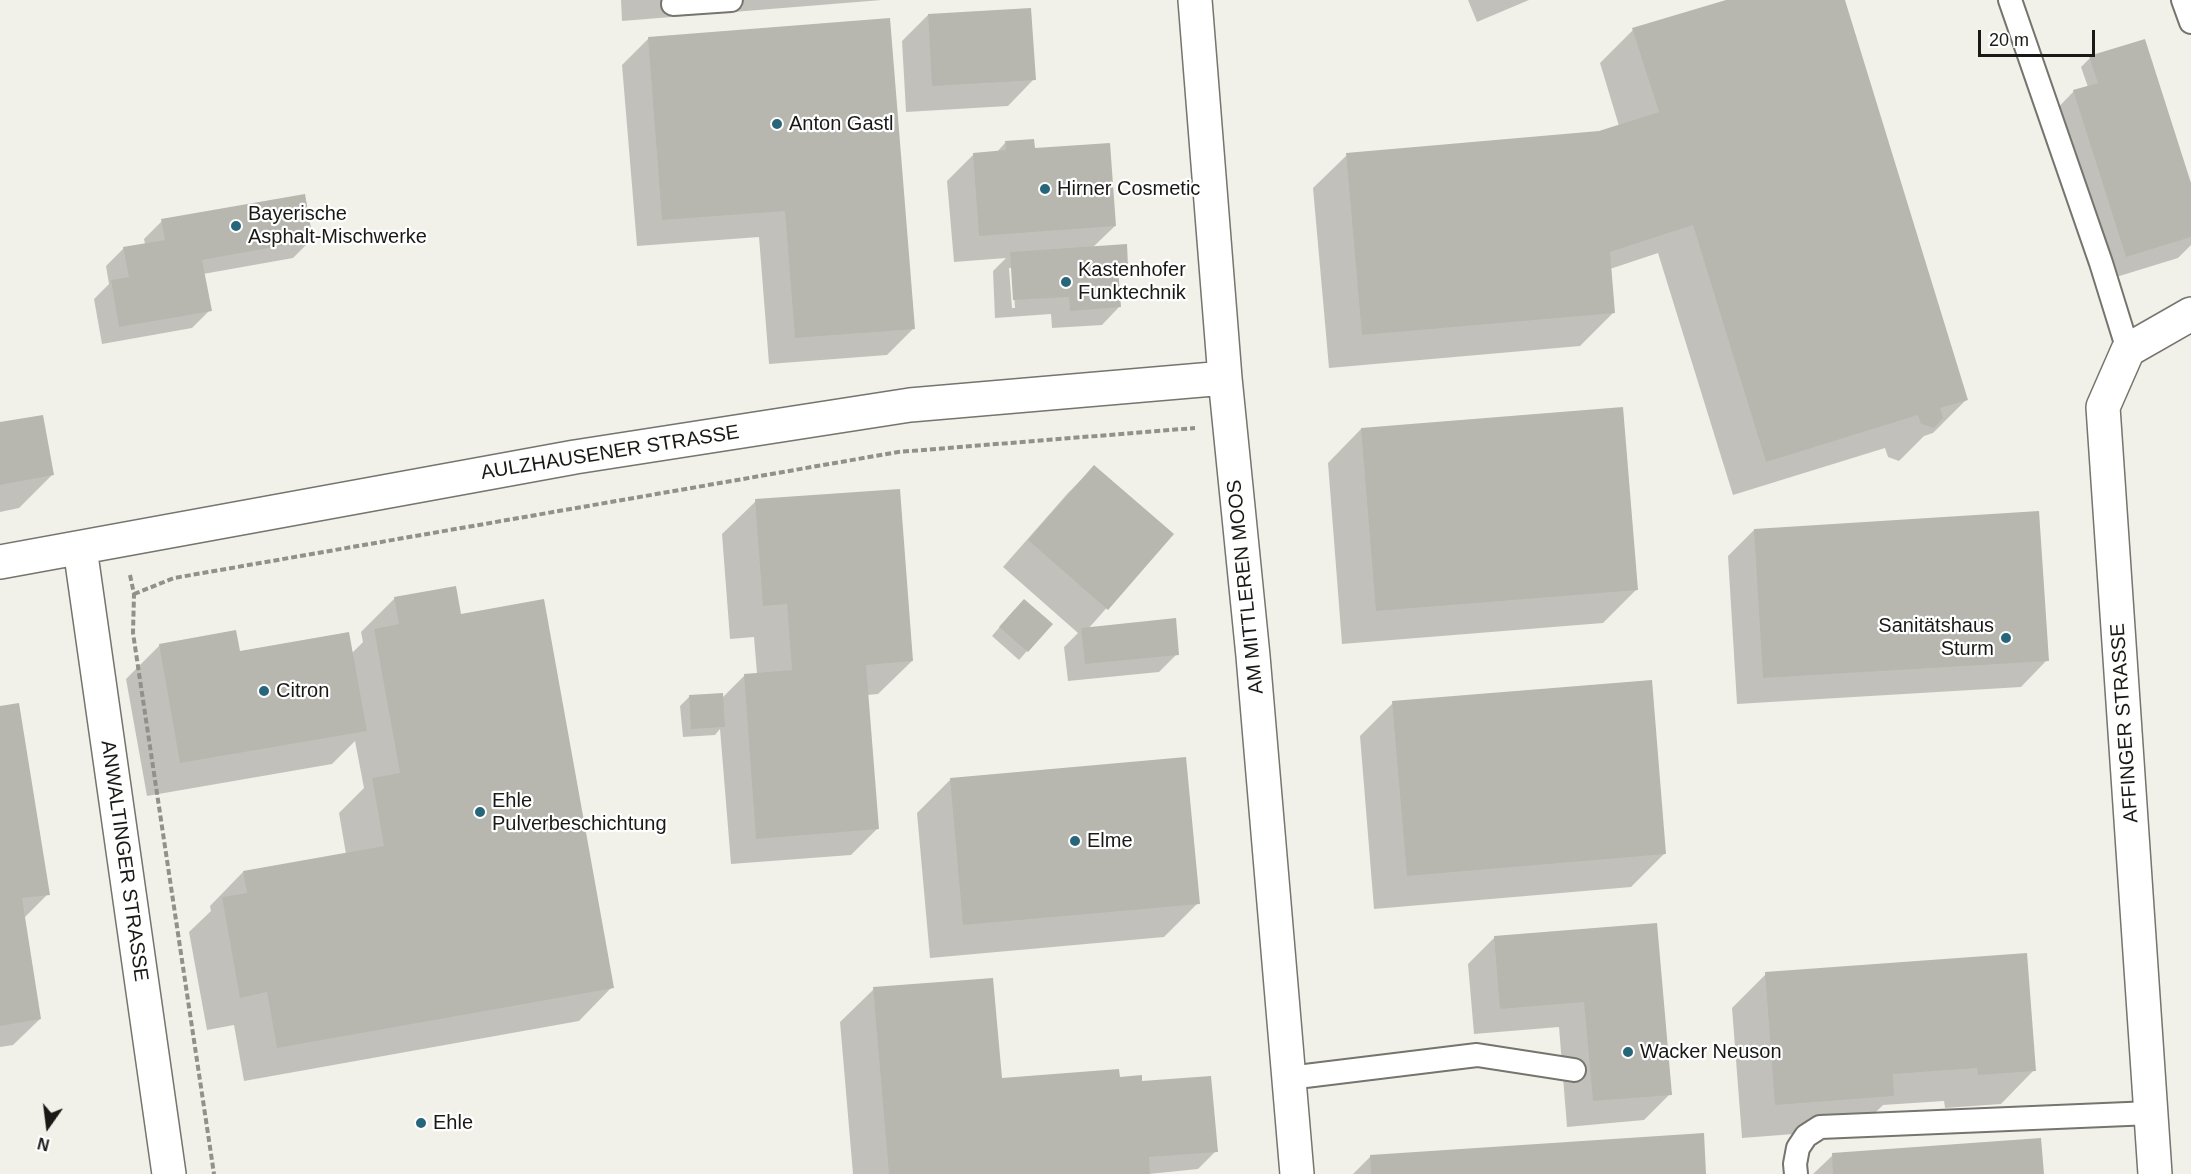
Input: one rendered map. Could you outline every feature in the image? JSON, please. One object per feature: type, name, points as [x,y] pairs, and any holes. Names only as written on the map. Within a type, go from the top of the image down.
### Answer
[{"type":"street","name":"AM MITTLEREN MOOS","points":[[1196,0],[1225,378],[1252,644],[1298,1174]]},
{"type":"street","points":[[2128,350],[2191,314]]},
{"type":"street","name":"AFFINGER STRASSE","points":[[2128,350],[2103,406],[2156,1174]]},
{"type":"street","name":"AULZHAUSENER STRASSE","points":[[0,562],[575,457],[910,405],[1225,378]]},
{"type":"street","name":"ANWALTINGER STRASSE","points":[[80,548],[168,1174]]},
{"type":"lane","points":[[672,4],[731,0]]},
{"type":"lane","points":[[2010,0],[2101,263],[2128,350]]},
{"type":"lane","points":[[2183,0],[2191,22]]},
{"type":"lane","points":[[1289,1078],[1477,1055],[1575,1070]]},
{"type":"lane","points":[[1796,1174],[1798,1148],[1806,1136],[1820,1127],[2151,1113]]},
{"type":"path","points":[[134,594],[174,578],[898,452],[1230,425]]},
{"type":"path","points":[[122,541],[134,594],[133,633],[214,1174]]},
{"type":"building","points":[[1726,0],[1845,0],[1968,400],[1940,408],[1943,418],[1934,428],[1921,424],[1918,415],[1766,462],[1693,225],[1610,252],[1615,313],[1362,335],[1346,153],[1599,131],[1659,112],[1632,28]]},
{"type":"building","points":[[1031,8],[1036,80],[932,86],[928,14]]},
{"type":"building","name":"Anton Gastl","points":[[890,18],[915,329],[795,338],[785,211],[662,220],[648,37]]},
{"type":"building","points":[[2145,39],[2191,183],[2191,237],[2126,257],[2073,90],[2098,83],[2089,56]]},
{"type":"building","name":"Hirner Cosmetic","points":[[1034,139],[1035,148],[1110,143],[1116,226],[979,236],[973,153],[1006,150],[1005,141]]},
{"type":"building","points":[[305,194],[313,240],[202,260],[212,311],[119,327],[111,280],[129,277],[123,247],[165,240],[161,219]]},
{"type":"building","name":"Kastenhofer Funktechnik","points":[[1127,244],[1128,267],[1118,268],[1121,307],[1070,311],[1069,297],[1013,300],[1010,252]]},
{"type":"building","points":[[1623,407],[1638,590],[1376,611],[1361,428]]},
{"type":"building","points":[[43,415],[54,475],[0,485],[0,422]]},
{"type":"building","points":[[1094,465],[1174,534],[1108,610],[1028,540]]},
{"type":"building","points":[[900,489],[913,661],[866,665],[879,829],[756,839],[744,674],[792,670],[787,604],[763,606],[755,499]]},
{"type":"building","points":[[2039,511],[2049,661],[1763,678],[1754,529]]},
{"type":"building","name":"Ehle Pulverbeschichtung","points":[[456,586],[461,614],[544,599],[614,988],[277,1048],[267,992],[240,998],[222,897],[247,893],[243,871],[384,846],[372,778],[400,773],[374,629],[399,624],[394,597]]},
{"type":"building","points":[[1024,599],[1053,624],[1028,652],[999,627]]},
{"type":"building","points":[[1176,618],[1179,655],[1085,664],[1081,628]]},
{"type":"building","name":"Citron","points":[[236,630],[240,651],[349,632],[367,731],[180,763],[159,644]]},
{"type":"building","points":[[1652,680],[1666,854],[1407,876],[1392,701]]},
{"type":"building","points":[[723,693],[725,727],[691,729],[689,695]]},
{"type":"building","points":[[19,703],[50,895],[22,898],[41,1019],[0,1026],[0,706]]},
{"type":"building","name":"Elme","points":[[1186,757],[1200,904],[963,925],[950,778]]},
{"type":"building","name":"Wacker Neuson","points":[[1657,923],[1672,1095],[1593,1101],[1584,1002],[1500,1009],[1494,936]]},
{"type":"building","points":[[2027,953],[2036,1071],[1978,1075],[1977,1068],[1893,1074],[1894,1096],[1775,1105],[1765,972]]},
{"type":"building","points":[[993,978],[1002,1078],[1119,1069],[1120,1077],[1142,1075],[1142,1081],[1211,1076],[1218,1152],[1149,1157],[1150,1174],[889,1174],[873,987]]},
{"type":"building","points":[[1704,1133],[1706,1174],[1371,1174],[1370,1155]]},
{"type":"building","points":[[2041,1138],[2044,1174],[1833,1174],[1832,1153]]},
{"type":"place","name":"Anton Gastl","points":[[777,124]]},
{"type":"place","name":"Hirner Cosmetic","points":[[1045,189]]},
{"type":"place","name":"Bayerische Asphalt-Mischwerke","points":[[236,226]]},
{"type":"place","name":"Kastenhofer Funktechnik","points":[[1066,282]]},
{"type":"place","name":"Sanitätshaus Sturm","points":[[2006,638]]},
{"type":"place","name":"Citron","points":[[264,691]]},
{"type":"place","name":"Ehle Pulverbeschichtung","points":[[480,812]]},
{"type":"place","name":"Elme","points":[[1075,841]]},
{"type":"place","name":"Wacker Neuson","points":[[1628,1052]]},
{"type":"place","name":"Ehle","points":[[421,1123]]}]
